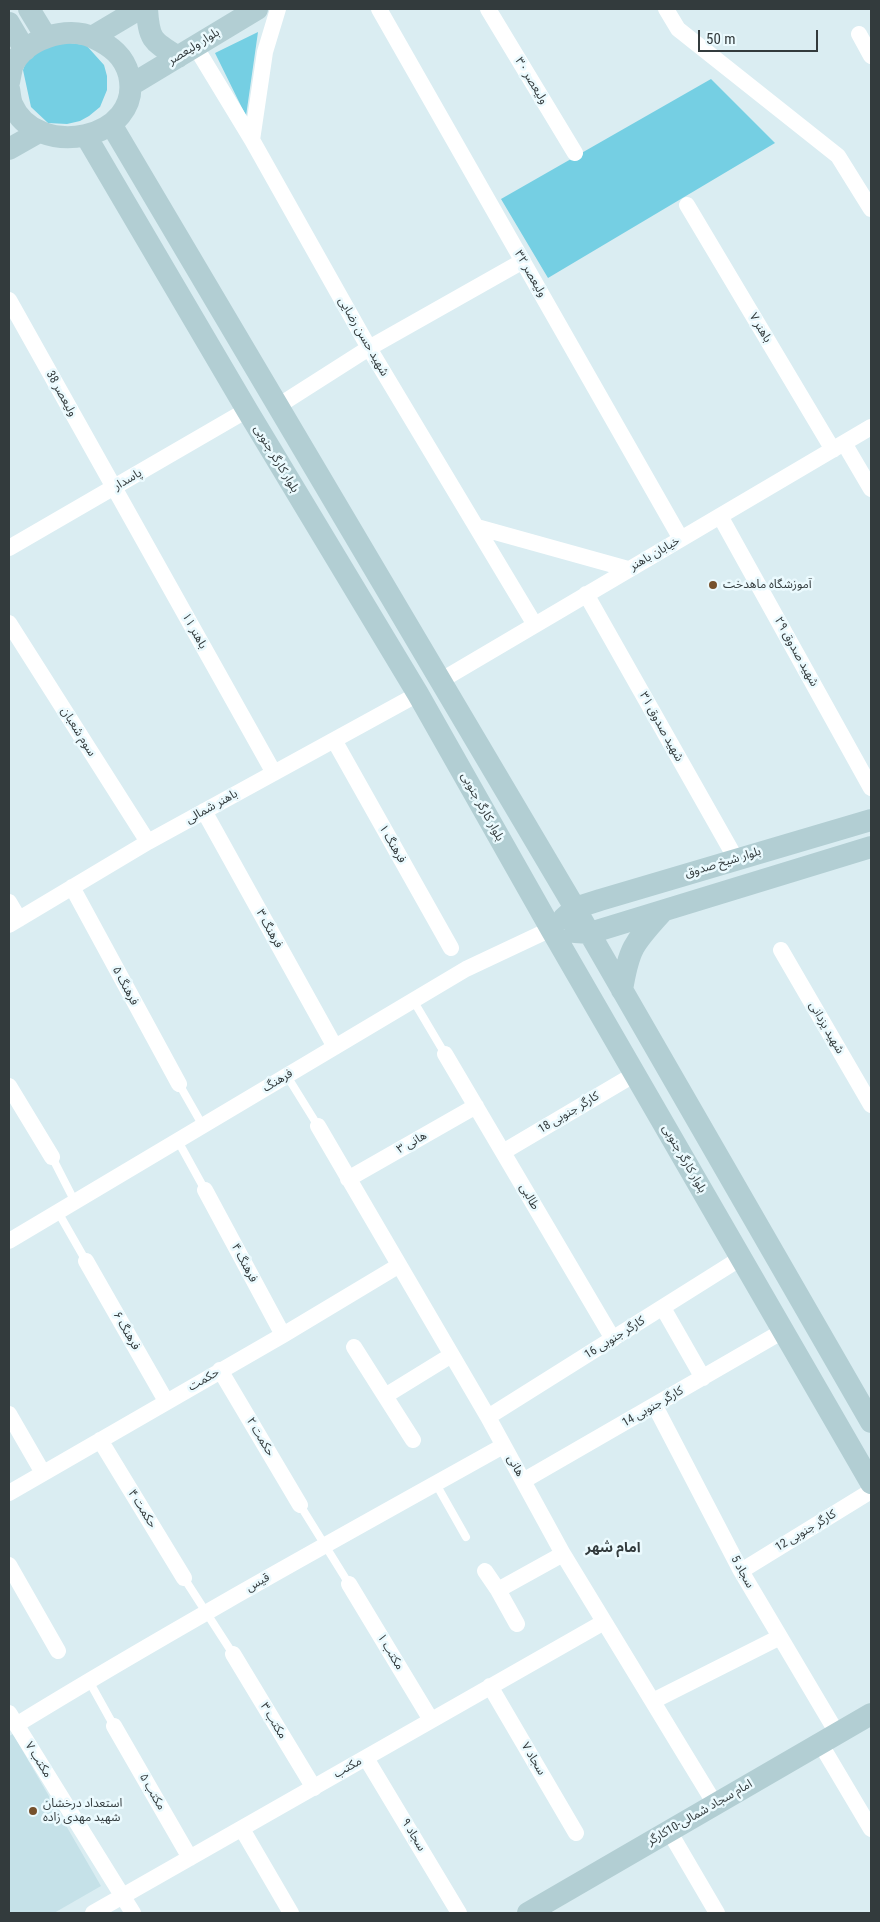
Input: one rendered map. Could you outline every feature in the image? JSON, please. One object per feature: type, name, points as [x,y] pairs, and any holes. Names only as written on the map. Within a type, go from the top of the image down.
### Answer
[{"type":"main road","points":[[29,9],[46,37]]},
{"type":"main road","points":[[92,37],[139,9]]},
{"type":"main road","points":[[147,9],[148,30],[157,44],[187,51]]},
{"type":"main road","name":"بلوار ولیعصر","points":[[131,86],[257,9]]},
{"type":"main road","points":[[9,23],[25,50]]},
{"type":"main road","points":[[9,82],[13,66],[25,50],[46,37],[77,33],[92,37],[112,48],[126,65],[131,86],[129,99],[122,113],[111,124],[100,131],[86,136],[70,138],[54,137],[39,132],[22,120],[11,103],[9,89]]},
{"type":"main road","points":[[111,124],[590,933],[871,1422]]},
{"type":"main road","points":[[9,149],[39,132]]},
{"type":"main road","name":"بلوار کارگر جنوبی","points":[[86,136],[247,410],[396,656],[551,929],[871,1483]]},
{"type":"main road","points":[[396,656],[410,659],[417,656],[420,648]]},
{"type":"main road","points":[[418,694],[440,681]]},
{"type":"main road","name":"بلوار شیخ صدوق","points":[[575,908],[871,820]]},
{"type":"main road","points":[[551,929],[590,933],[871,847]]},
{"type":"main road","points":[[551,929],[575,908]]},
{"type":"main road","points":[[622,990],[626,963],[631,949],[664,910]]},
{"type":"main road","name":"امام سجاد شمالی-10کارگر","points":[[528,1913],[871,1714]]},
{"type":"street","points":[[252,140],[264,52],[278,9]]},
{"type":"street","name":"ولیعصر ۳۲","points":[[379,9],[681,539]]},
{"type":"street","name":"ولیعصر ۳۰","points":[[488,9],[575,153]]},
{"type":"street","points":[[666,9],[678,29],[838,156],[871,209]]},
{"type":"street","points":[[859,34],[871,56]]},
{"type":"street","name":"شهید حسن رضایی","points":[[187,51],[252,140],[368,348],[535,625]]},
{"type":"street","name":"باهنر ۷","points":[[687,205],[838,446],[871,490]]},
{"type":"street","points":[[278,406],[368,348],[523,261]]},
{"type":"street","name":"ولیعصر 38","points":[[9,300],[114,488]]},
{"type":"street","name":"پاسدار","points":[[9,548],[247,410]]},
{"type":"street","name":"خیابان باهنر","points":[[440,681],[871,427]]},
{"type":"street","name":"باهنر ۱۱","points":[[114,488],[274,773]]},
{"type":"street","name":"شهید صدوق ۲۹","points":[[720,516],[871,788]]},
{"type":"street","points":[[477,528],[628,569]]},
{"type":"street","name":"شهید صدوق ۳۱","points":[[586,594],[736,859]]},
{"type":"street","name":"سوم شعبان","points":[[9,622],[148,842]]},
{"type":"street","name":"باهنر شمالی","points":[[14,922],[148,842],[418,694]]},
{"type":"street","name":"فرهنگ ۱","points":[[334,740],[451,948]]},
{"type":"street","name":"فرهنگ ۳","points":[[204,812],[335,1047]]},
{"type":"street","name":"فرهنگ ۵","points":[[72,887],[179,1084]]},
{"type":"street","points":[[9,902],[14,922]]},
{"type":"street","name":"فرهنگ","points":[[9,1241],[466,969],[551,929]]},
{"type":"street","name":"شهید یزدانی","points":[[781,950],[871,1105]]},
{"type":"street","name":"طالبی","points":[[445,1054],[613,1339]]},
{"type":"street","name":"کارگر جنوبی 18","points":[[503,1152],[635,1074]]},
{"type":"street","points":[[9,1086],[52,1157]]},
{"type":"street","name":"هانی ۳","points":[[348,1179],[476,1106]]},
{"type":"street","name":"هانی","points":[[318,1126],[450,1356],[488,1417],[563,1554],[715,1804]]},
{"type":"street","name":"فرهنگ ۴","points":[[205,1190],[283,1335]]},
{"type":"street","name":"کارگر جنوبی 16","points":[[488,1417],[741,1258]]},
{"type":"street","name":"فرهنگ ۶","points":[[86,1261],[166,1402]]},
{"type":"street","name":"حکمت","points":[[9,1493],[283,1335],[398,1266]]},
{"type":"street","points":[[663,1308],[703,1378]]},
{"type":"street","name":"کارگر جنوبی 14","points":[[523,1481],[783,1331]]},
{"type":"street","points":[[354,1347],[412,1440]]},
{"type":"street","points":[[385,1396],[450,1356]]},
{"type":"street","name":"حکمت ۲","points":[[220,1370],[300,1505]]},
{"type":"street","name":"سجاد 5","points":[[655,1406],[741,1570],[780,1637],[871,1829]]},
{"type":"street","points":[[9,1414],[43,1473]]},
{"type":"street","name":"حکمت ۴","points":[[100,1440],[184,1578]]},
{"type":"street","name":"قیس","points":[[13,1719],[88,1681],[325,1545],[504,1446]]},
{"type":"street","name":"کارگر جنوبی 12","points":[[741,1570],[871,1491]]},
{"type":"street","points":[[498,1590],[563,1554]]},
{"type":"street","points":[[9,1565],[58,1651]]},
{"type":"street","points":[[485,1571],[517,1624]]},
{"type":"street","name":"مکتب ۱","points":[[349,1584],[430,1720]]},
{"type":"street","name":"مکتب","points":[[93,1913],[604,1622]]},
{"type":"street","points":[[653,1701],[780,1637]]},
{"type":"street","name":"مکتب ۳","points":[[233,1654],[314,1788]]},
{"type":"street","name":"سجاد ۷","points":[[490,1686],[576,1833]]},
{"type":"street","name":"مکتب ۷","points":[[13,1719],[133,1913]]},
{"type":"street","name":"مکتب ۵","points":[[114,1726],[190,1858]]},
{"type":"street","name":"سجاد ۹","points":[[366,1758],[459,1913]]},
{"type":"street","points":[[242,1829],[291,1913]]},
{"type":"street","points":[[669,1831],[717,1913]]},
{"type":"lane","points":[[413,1000],[445,1054]]},
{"type":"lane","points":[[287,1076],[318,1126]]},
{"type":"lane","points":[[179,1084],[203,1126]]},
{"type":"lane","points":[[178,1141],[205,1190]]},
{"type":"lane","points":[[52,1157],[75,1202]]},
{"type":"lane","points":[[58,1212],[86,1261]]},
{"type":"lane","points":[[436,1484],[466,1536]]},
{"type":"lane","points":[[300,1505],[349,1584]]},
{"type":"lane","points":[[184,1578],[233,1654]]},
{"type":"lane","points":[[88,1681],[114,1726]]},
{"type":"shaded area","points":[[258,32],[246,116],[215,53]]},
{"type":"shaded area","points":[[52,41],[86,45],[104,65],[107,76],[107,90],[100,107],[80,121],[67,124],[48,123],[31,107],[23,70],[27,59]]},
{"type":"shaded area","points":[[711,79],[775,143],[548,278],[501,199]]},
{"type":"shaded area","name":"استعداد درخشان شهید مهدی زاده","points":[[13,1734],[101,1886],[54,1913],[9,1913],[9,1736]]},
{"type":"place","name":"آموزشگاه ماهدخت","points":[[713,585]]},
{"type":"place","name":"استعداد درخشان شهید مهدی زاده","points":[[33,1811]]},
{"type":"district","name":"امام شهر","points":[[613,1548]]}]
